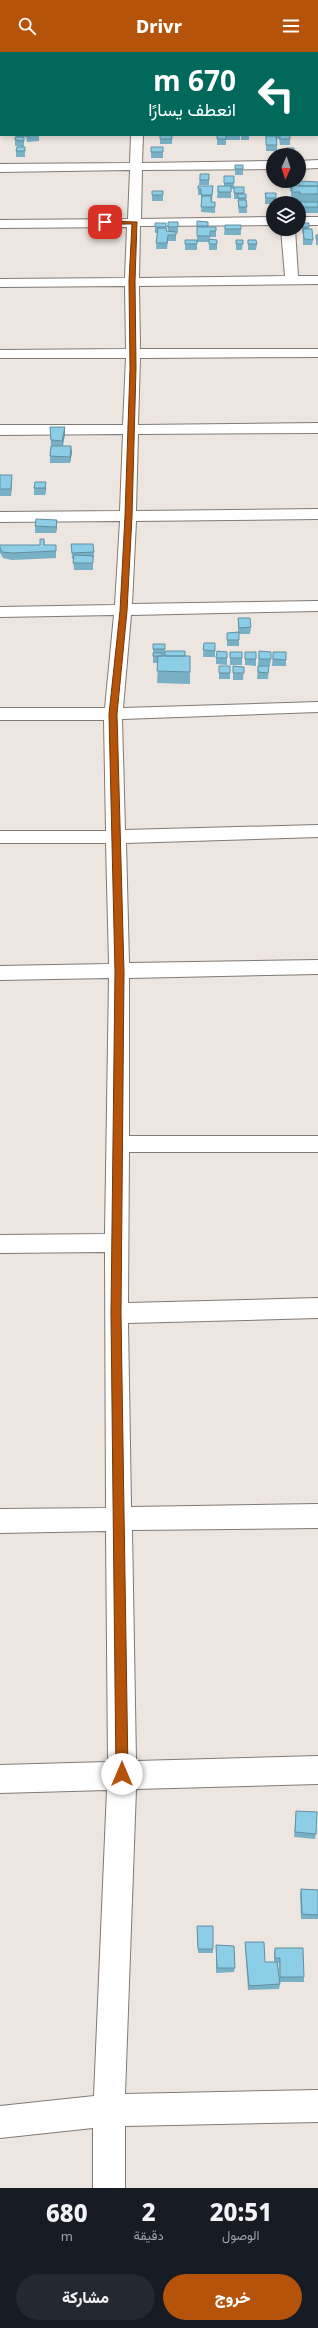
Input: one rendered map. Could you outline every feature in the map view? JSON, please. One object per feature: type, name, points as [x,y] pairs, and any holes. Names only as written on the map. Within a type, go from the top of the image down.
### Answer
[{"type":"street","points":[[109,2188],[109,2110],[122,1774],[120,1518],[116,1313],[119,972],[113,714],[123,611],[132,429],[132,281],[137,136]]},
{"type":"street","points":[[306,165],[318,164]]},
{"type":"street","points":[[0,168],[266,165]]},
{"type":"street","points":[[0,224],[266,221]]},
{"type":"street","points":[[306,221],[318,221]]},
{"type":"street","points":[[289,236],[292,280]]},
{"type":"street","points":[[0,283],[318,280]]},
{"type":"street","points":[[0,354],[318,353]]},
{"type":"street","points":[[0,430],[318,428]]},
{"type":"street","points":[[0,517],[318,514]]},
{"type":"street","points":[[0,612],[123,611],[318,606]]},
{"type":"street","points":[[0,714],[113,714],[318,707]]},
{"type":"street","points":[[0,837],[117,837],[318,831]]},
{"type":"street","points":[[0,973],[119,972],[318,967]]},
{"type":"street","points":[[118,1144],[318,1144]]},
{"type":"street","points":[[0,1244],[117,1244]]},
{"type":"street","points":[[116,1313],[318,1308]]},
{"type":"street","points":[[0,1521],[318,1516]]},
{"type":"street","points":[[0,1779],[122,1774],[318,1770]]},
{"type":"street","points":[[0,2122],[109,2110],[318,2106]]},
{"type":"building","points":[[160,136],[172,136],[172,139],[160,139]]},
{"type":"building","points":[[217,136],[226,136],[226,139],[217,139]]},
{"type":"building","points":[[266,136],[276,136],[277,145],[266,145]]},
{"type":"building","points":[[280,136],[290,136],[290,139],[280,139]]},
{"type":"building","points":[[15,137],[24,137],[24,141],[15,140]]},
{"type":"building","points":[[17,147],[25,147],[25,151],[16,151]]},
{"type":"building","points":[[151,147],[163,147],[163,152],[151,152]]},
{"type":"building","points":[[235,165],[243,165],[243,169],[235,169]]},
{"type":"building","points":[[200,174],[209,174],[209,180],[200,180]]},
{"type":"building","points":[[224,176],[234,176],[234,183],[224,183]]},
{"type":"building","points":[[306,181],[318,182],[318,186],[306,186]]},
{"type":"building","points":[[198,186],[213,186],[212,195],[201,195],[201,189],[198,189]]},
{"type":"building","points":[[218,186],[231,186],[231,192],[218,192]]},
{"type":"building","points":[[318,186],[318,194],[300,194],[300,192],[292,192],[292,188]]},
{"type":"building","points":[[234,187],[244,187],[244,193],[234,193]]},
{"type":"building","points":[[152,191],[163,191],[163,195],[152,195]]},
{"type":"building","points":[[265,193],[276,193],[276,196],[266,196],[266,198]]},
{"type":"building","points":[[238,194],[246,194],[246,198],[238,198]]},
{"type":"building","points":[[202,196],[211,196],[211,202],[215,202],[215,207],[201,207]]},
{"type":"building","points":[[238,200],[246,200],[247,207],[239,207]]},
{"type":"building","points":[[306,202],[318,202],[318,207],[306,207]]},
{"type":"building","points":[[197,221],[208,222],[208,226],[197,226]]},
{"type":"building","points":[[168,222],[178,222],[178,227],[168,227]]},
{"type":"building","points":[[155,223],[166,223],[166,227],[155,227]]},
{"type":"building","points":[[306,223],[309,223],[309,227],[306,227]]},
{"type":"building","points":[[225,225],[241,225],[241,229],[225,229]]},
{"type":"building","points":[[197,227],[216,227],[216,231],[210,231],[210,236],[197,236]]},
{"type":"building","points":[[158,228],[167,228],[166,231],[176,232],[176,235],[168,235],[167,243],[156,243]]},
{"type":"building","points":[[306,229],[312,229],[313,240],[304,239],[304,236],[306,236]]},
{"type":"building","points":[[209,239],[217,240],[217,244],[209,244]]},
{"type":"building","points":[[185,240],[197,240],[197,244],[185,244]]},
{"type":"building","points":[[236,240],[243,240],[243,244],[236,244]]},
{"type":"building","points":[[248,240],[256,240],[257,244],[248,244]]},
{"type":"building","points":[[50,427],[65,427],[62,441],[51,440]]},
{"type":"building","points":[[51,446],[71,446],[70,457],[50,456]]},
{"type":"building","points":[[0,475],[12,475],[11,489],[0,489]]},
{"type":"building","points":[[35,482],[46,482],[45,488],[34,488]]},
{"type":"building","points":[[36,519],[57,520],[56,527],[35,526]]},
{"type":"building","points":[[40,539],[44,539],[44,545],[56,545],[56,551],[12,553],[2,552],[0,548],[0,545],[40,545]]},
{"type":"building","points":[[71,544],[93,544],[94,552],[72,553]]},
{"type":"building","points":[[74,555],[93,556],[93,563],[73,563]]},
{"type":"building","points":[[238,618],[250,618],[251,627],[239,628]]},
{"type":"building","points":[[239,632],[239,640],[227,640],[227,633]]},
{"type":"building","points":[[204,643],[215,643],[215,651],[203,650]]},
{"type":"building","points":[[153,644],[165,644],[165,649],[153,649]]},
{"type":"building","points":[[165,651],[185,651],[185,656],[165,656]]},
{"type":"building","points":[[217,651],[227,652],[227,658],[216,658]]},
{"type":"building","points":[[259,651],[271,652],[271,659],[259,659]]},
{"type":"building","points":[[230,652],[242,652],[242,658],[230,658]]},
{"type":"building","points":[[245,652],[256,652],[256,659],[245,659]]},
{"type":"building","points":[[273,652],[286,652],[286,660],[273,659]]},
{"type":"building","points":[[153,653],[162,653],[162,656],[153,656]]},
{"type":"building","points":[[158,656],[190,656],[190,672],[157,671]]},
{"type":"building","points":[[219,666],[230,666],[230,673],[219,673]]},
{"type":"building","points":[[233,666],[244,667],[244,673],[233,673]]},
{"type":"building","points":[[258,666],[269,666],[268,673],[258,672]]},
{"type":"building","points":[[296,1811],[317,1812],[316,1834],[295,1832]]},
{"type":"building","points":[[301,1889],[318,1890],[318,1915],[302,1914]]},
{"type":"building","points":[[197,1926],[213,1926],[213,1949],[198,1949]]},
{"type":"building","points":[[245,1942],[264,1942],[265,1962],[277,1962],[280,1984],[249,1986]]},
{"type":"building","points":[[216,1945],[234,1946],[235,1968],[217,1968]]},
{"type":"building","points":[[275,1948],[303,1948],[304,1977],[280,1977],[280,1958],[275,1958]]},
{"type":"route","points":[[105,222],[134,222],[132,281],[132,429],[123,611],[113,714],[119,972],[116,1313],[120,1518],[122,1774]]}]
